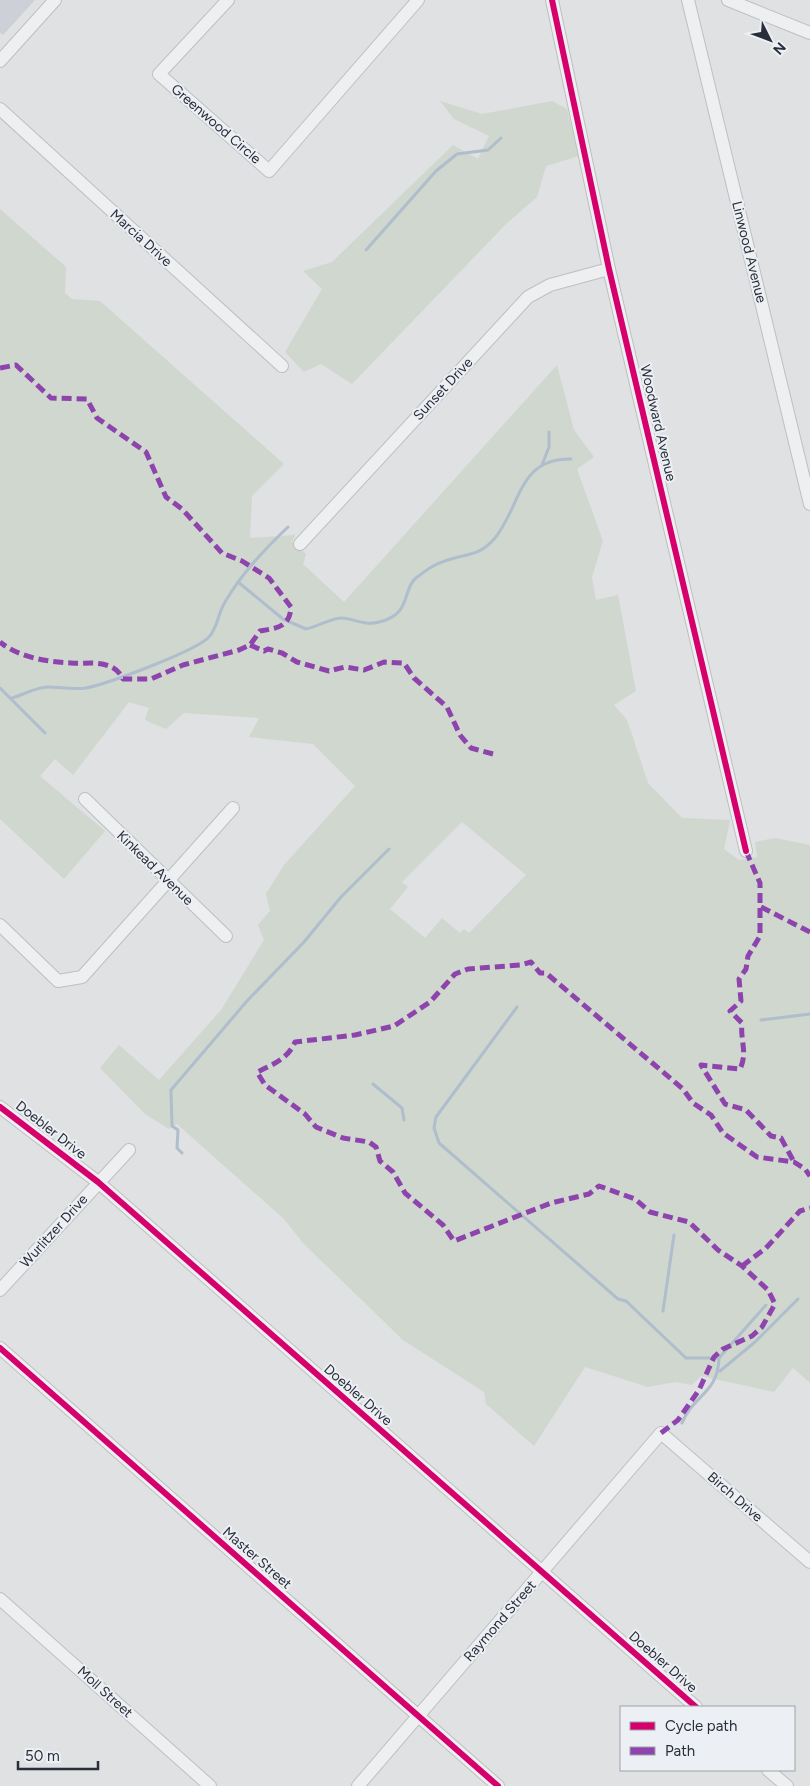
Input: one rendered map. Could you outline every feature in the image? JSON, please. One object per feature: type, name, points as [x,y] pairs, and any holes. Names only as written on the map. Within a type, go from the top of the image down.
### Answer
[{"type":"street","points":[[0,61],[56,0]]},
{"type":"street","name":"Greenwood Circle","points":[[228,0],[159,74],[269,171],[418,0]]},
{"type":"street","name":"Woodward Avenue","points":[[552,0],[609,269],[746,851]]},
{"type":"street","name":"Linwood Avenue","points":[[688,0],[810,504]]},
{"type":"street","points":[[728,0],[810,33]]},
{"type":"street","name":"Marcia Drive","points":[[0,109],[282,366]]},
{"type":"street","name":"Sunset Drive","points":[[300,544],[528,298],[550,285],[609,269]]},
{"type":"street","name":"Kinkead Avenue","points":[[84,799],[226,936]]},
{"type":"street","points":[[0,925],[58,981],[82,977],[233,808]]},
{"type":"street","name":"Doebler Drive","points":[[0,1107],[98,1182],[541,1573],[695,1706]]},
{"type":"street","name":"Wurlitzer Drive","points":[[0,1290],[129,1150]]},
{"type":"street","name":"Master Street","points":[[0,1348],[498,1786]]},
{"type":"street","name":"Raymond Street","points":[[358,1786],[661,1433]]},
{"type":"street","name":"Birch Drive","points":[[661,1433],[810,1562]]},
{"type":"street","name":"Moll Street","points":[[0,1599],[210,1786]]},
{"type":"street","points":[[769,1771],[787,1786]]},
{"type":"shaded area","points":[[0,0],[35,0],[3,35],[0,33]]},
{"type":"shaded area","points":[[440,101],[482,114],[552,101],[567,109],[579,156],[546,166],[537,197],[506,224],[352,384],[321,364],[304,372],[285,352],[322,289],[303,271],[332,262],[453,145],[478,159],[489,136],[454,119]]},
{"type":"shaded area","points":[[0,209],[66,267],[65,293],[72,299],[100,301],[284,464],[252,496],[250,538],[295,535],[292,542],[306,554],[303,564],[344,602],[557,365],[574,430],[594,457],[577,469],[603,541],[592,577],[596,600],[618,595],[636,691],[614,705],[627,720],[648,783],[682,818],[730,820],[724,849],[739,860],[757,857],[755,842],[775,838],[810,845],[810,1383],[793,1368],[774,1392],[701,1376],[692,1385],[675,1382],[648,1387],[585,1367],[534,1446],[486,1404],[484,1392],[403,1340],[303,1243],[284,1219],[177,1124],[169,1129],[145,1114],[100,1068],[119,1045],[159,1080],[221,1010],[264,940],[258,925],[270,911],[266,894],[284,865],[355,786],[313,744],[249,737],[259,718],[184,713],[166,729],[145,720],[149,708],[129,702],[73,775],[55,759],[40,776],[105,831],[64,879],[0,819]],"holes":[[[462,822],[526,875],[469,933],[464,929],[460,933],[442,918],[425,938],[390,909],[408,887],[402,882]]]},
{"type":"waterway","points":[[366,250],[436,171],[457,154],[488,150],[501,138]]},
{"type":"waterway","points":[[542,465],[549,447],[549,432]]},
{"type":"waterway","points":[[238,582],[283,619],[306,629],[339,618],[369,623],[389,619],[402,608],[409,589],[416,578],[437,564],[478,552],[495,538],[504,525],[523,486],[540,466],[554,461],[571,459]]},
{"type":"waterway","points":[[12,698],[43,687],[81,689],[97,685],[131,674],[201,643],[212,633],[223,606],[239,581],[262,553],[288,527]]},
{"type":"waterway","points":[[0,688],[45,733]]},
{"type":"waterway","points":[[182,1153],[177,1148],[178,1130],[172,1126],[171,1090],[247,1001],[304,942],[341,897],[389,849]]},
{"type":"waterway","points":[[517,1007],[436,1117],[434,1128],[439,1143],[618,1299],[626,1301],[686,1358],[719,1358]]},
{"type":"waterway","points":[[761,1020],[810,1014]]},
{"type":"waterway","points":[[373,1084],[402,1108],[404,1120]]},
{"type":"waterway","points":[[663,1311],[674,1235]]},
{"type":"waterway","points":[[720,1371],[755,1342],[798,1299]]},
{"type":"waterway","points":[[682,1423],[692,1406],[710,1387],[718,1370],[719,1358],[766,1305]]},
{"type":"marked path","points":[[0,368],[16,365],[51,398],[87,399],[97,418],[146,452],[166,497],[182,509],[222,553],[242,561],[269,578],[291,607],[290,614],[285,623],[260,631],[250,645],[239,650],[183,665],[151,679],[123,679],[115,669],[102,664],[33,658],[15,651],[0,642]]},
{"type":"marked path","points":[[250,645],[264,651],[268,649],[282,653],[297,662],[329,671],[345,667],[364,670],[384,662],[404,663],[414,678],[447,707],[460,735],[471,748],[493,754]]},
{"type":"marked path","points":[[746,851],[760,883],[760,936],[748,956],[746,969],[739,979],[741,1001],[730,1011],[742,1023],[744,1052],[742,1063],[740,1069],[701,1065],[725,1104],[746,1110],[771,1136],[781,1138],[794,1162]]},
{"type":"marked path","points":[[761,907],[810,932]]},
{"type":"marked path","points":[[661,1433],[678,1420],[699,1390],[714,1357],[723,1349],[752,1336],[762,1327],[775,1304],[768,1290],[742,1266],[718,1250],[689,1222],[650,1212],[635,1199],[599,1186],[589,1194],[551,1203],[454,1241],[443,1225],[405,1193],[393,1172],[380,1161],[376,1147],[369,1142],[343,1138],[316,1127],[305,1114],[265,1085],[257,1072],[284,1057],[295,1042],[355,1035],[394,1026],[430,1002],[455,974],[468,969],[521,965],[531,962],[540,973],[546,973],[683,1089],[693,1103],[711,1115],[723,1133],[757,1157],[794,1162],[805,1169],[810,1176]]},
{"type":"marked path","points":[[742,1266],[766,1248],[800,1211],[810,1208]]},
{"type":"cycle path","points":[[552,0],[609,269],[746,851]]},
{"type":"cycle path","points":[[0,1107],[98,1182],[695,1706]]},
{"type":"cycle path","points":[[0,1348],[498,1786]]}]
